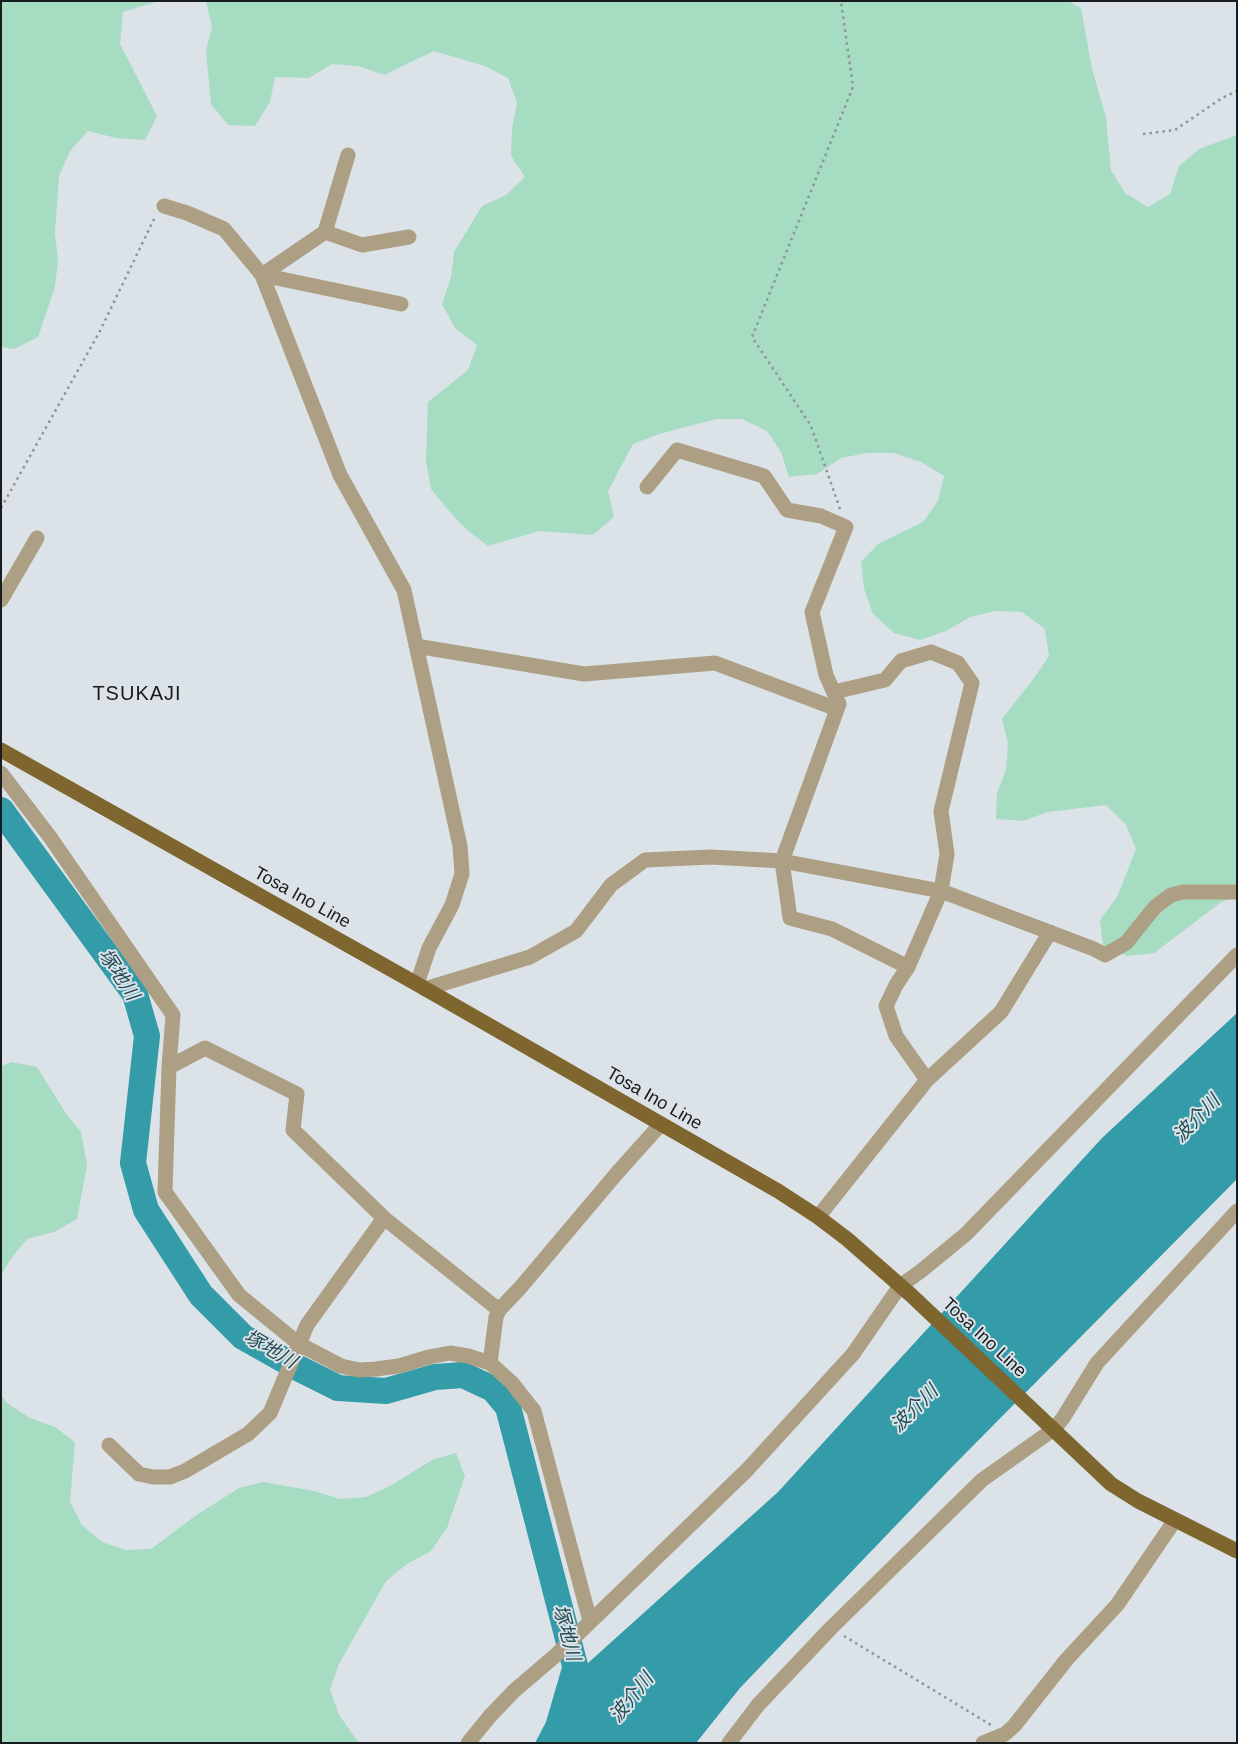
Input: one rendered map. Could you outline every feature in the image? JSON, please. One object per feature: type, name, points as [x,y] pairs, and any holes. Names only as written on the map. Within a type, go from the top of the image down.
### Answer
[{"type":"main road","name":"Tosa Ino Line","points":[[1,750],[421,986],[778,1191],[847,1239],[905,1290],[1111,1484],[1138,1501],[1237,1551]]},
{"type":"street","points":[[262,275],[325,232],[348,155]]},
{"type":"street","points":[[164,206],[187,213],[224,229],[262,275],[340,475],[404,590],[460,846],[462,874],[452,905],[429,948],[421,986],[530,956],[576,931],[611,885],[645,860],[711,857],[782,861],[941,891],[1094,949],[1105,955],[1126,943],[1155,907],[1171,895],[1183,892],[1237,892]]},
{"type":"street","points":[[325,232],[362,245],[409,237]]},
{"type":"street","points":[[262,275],[401,304]]},
{"type":"street","points":[[647,487],[677,450],[764,476],[787,510],[821,516],[846,526],[812,612],[826,674],[839,704],[782,861],[790,918],[832,929],[908,967]]},
{"type":"street","points":[[1,600],[37,538]]},
{"type":"street","points":[[416,646],[584,674],[715,662],[837,709]]},
{"type":"street","points":[[834,692],[885,680],[901,660],[932,652],[958,663],[972,683],[941,811],[947,854],[941,891],[908,967],[896,985],[886,1006],[896,1036],[927,1080]]},
{"type":"street","points":[[1,773],[50,837],[173,1015],[169,1067],[165,1192],[239,1295],[299,1344],[341,1366],[359,1370],[399,1366],[429,1356],[450,1353],[468,1356],[490,1363],[512,1383],[534,1411],[587,1624]]},
{"type":"street","points":[[818,1217],[927,1080],[1001,1012],[1050,932]]},
{"type":"street","points":[[468,1743],[514,1691],[556,1655],[747,1470],[852,1354],[921,1271],[966,1234],[1237,956]]},
{"type":"street","points":[[169,1067],[205,1048],[297,1094],[293,1130],[384,1218],[499,1310]]},
{"type":"street","points":[[490,1363],[496,1317],[499,1310],[661,1124]]},
{"type":"street","points":[[728,1743],[758,1705],[831,1628],[982,1480],[1063,1418],[1096,1363],[1237,1210]]},
{"type":"street","points":[[109,1445],[139,1474],[153,1477],[170,1477],[185,1471],[248,1434],[261,1424],[270,1413],[307,1324],[384,1218]]},
{"type":"street","points":[[983,1743],[1010,1738],[1014,1726],[1067,1659],[1117,1605],[1175,1520]]},
{"type":"path","points":[[842,1],[853,86],[752,337],[810,426],[846,526]]},
{"type":"path","points":[[1143,134],[1175,130],[1222,98],[1237,91]]},
{"type":"path","points":[[1,508],[100,330],[155,217],[164,206]]},
{"type":"path","points":[[831,1628],[1010,1738]]},
{"type":"green space","points":[[1,1],[159,1],[123,12],[120,44],[157,116],[145,140],[116,138],[88,131],[70,151],[59,176],[55,233],[58,260],[55,287],[38,337],[14,349],[1,347]]},
{"type":"green space","points":[[206,1],[1068,1],[1081,8],[1092,69],[1106,117],[1111,170],[1125,193],[1148,207],[1170,194],[1179,166],[1199,149],[1237,135],[1237,895],[1220,903],[1154,953],[1127,956],[1103,946],[1100,920],[1117,897],[1136,849],[1126,825],[1106,805],[1048,812],[1023,821],[996,819],[997,793],[1006,770],[1008,743],[1002,719],[1049,656],[1045,629],[1022,612],[995,611],[970,617],[946,631],[920,640],[894,633],[873,614],[864,589],[861,562],[878,544],[923,522],[938,501],[944,476],[921,462],[894,453],[867,453],[841,458],[817,474],[789,477],[781,452],[767,431],[742,419],[716,419],[659,434],[633,444],[608,491],[614,517],[593,535],[539,531],[488,546],[467,530],[431,489],[426,462],[428,402],[468,370],[477,345],[455,328],[442,304],[451,277],[454,252],[482,206],[506,195],[525,177],[511,156],[512,129],[517,103],[508,78],[485,66],[434,51],[384,75],[358,66],[332,64],[309,78],[275,77],[270,102],[255,126],[228,125],[211,104],[206,51],[212,27]]},
{"type":"green space","points":[[11,1062],[37,1067],[65,1112],[81,1132],[87,1165],[77,1219],[54,1232],[27,1239],[10,1260],[1,1276],[1,1066]]},
{"type":"green space","points":[[1,1395],[7,1403],[30,1418],[55,1427],[75,1442],[70,1502],[82,1525],[102,1542],[125,1550],[151,1549],[195,1516],[239,1488],[263,1482],[314,1491],[340,1499],[366,1497],[390,1486],[432,1460],[456,1453],[465,1476],[447,1528],[431,1551],[407,1564],[386,1581],[339,1664],[330,1689],[339,1715],[359,1743],[1,1743]]},
{"type":"water","name":"波介川","points":[[1237,1013],[1237,1179],[949,1470],[740,1688],[696,1743],[535,1743],[546,1722],[562,1667],[588,1663],[778,1492],[1102,1138]]},
{"type":"waterway","name":"塚地川","points":[[1,810],[135,994],[147,1036],[133,1163],[146,1210],[201,1295],[243,1337],[338,1388],[386,1391],[435,1377],[463,1375],[493,1389],[508,1407],[595,1743]]},
{"type":"district","name":"TSUKAJI","points":[[137,694]]}]
